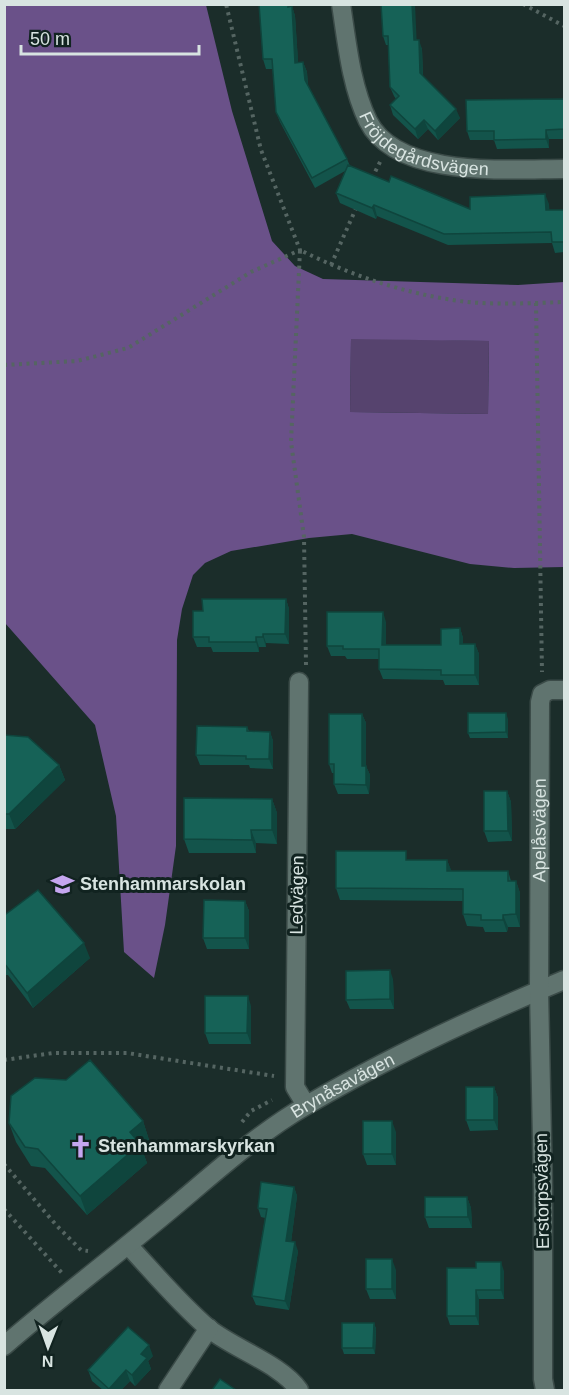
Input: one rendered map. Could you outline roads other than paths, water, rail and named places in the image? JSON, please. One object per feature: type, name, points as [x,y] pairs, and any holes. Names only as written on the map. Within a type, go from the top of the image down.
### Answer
[{"type":"street","name":"Fröjdegårdsvägen","points":[[341,4],[360,102],[369,124],[389,144],[415,159],[445,166],[564,169]]},
{"type":"street","name":"Ledvägen","points":[[299,682],[296,1087],[306,1105]]},
{"type":"street","name":"Apelåsvägen","points":[[539,990],[540,702],[542,694],[550,690],[564,690]]},
{"type":"street","name":"Brynåsavägen","points":[[4,1346],[265,1133],[306,1105],[396,1057],[564,980]]},
{"type":"street","name":"Erstorpsvägen","points":[[539,990],[543,1190],[543,1379],[545,1390]]},
{"type":"street","points":[[128,1245],[182,1304],[209,1328],[282,1374],[299,1390]]},
{"type":"street","points":[[168,1390],[209,1328]]},
{"type":"place","name":"Stenhammarskolan","points":[[62,884]]},
{"type":"place","name":"Stenhammarskyrkan","points":[[80,1146]]}]
